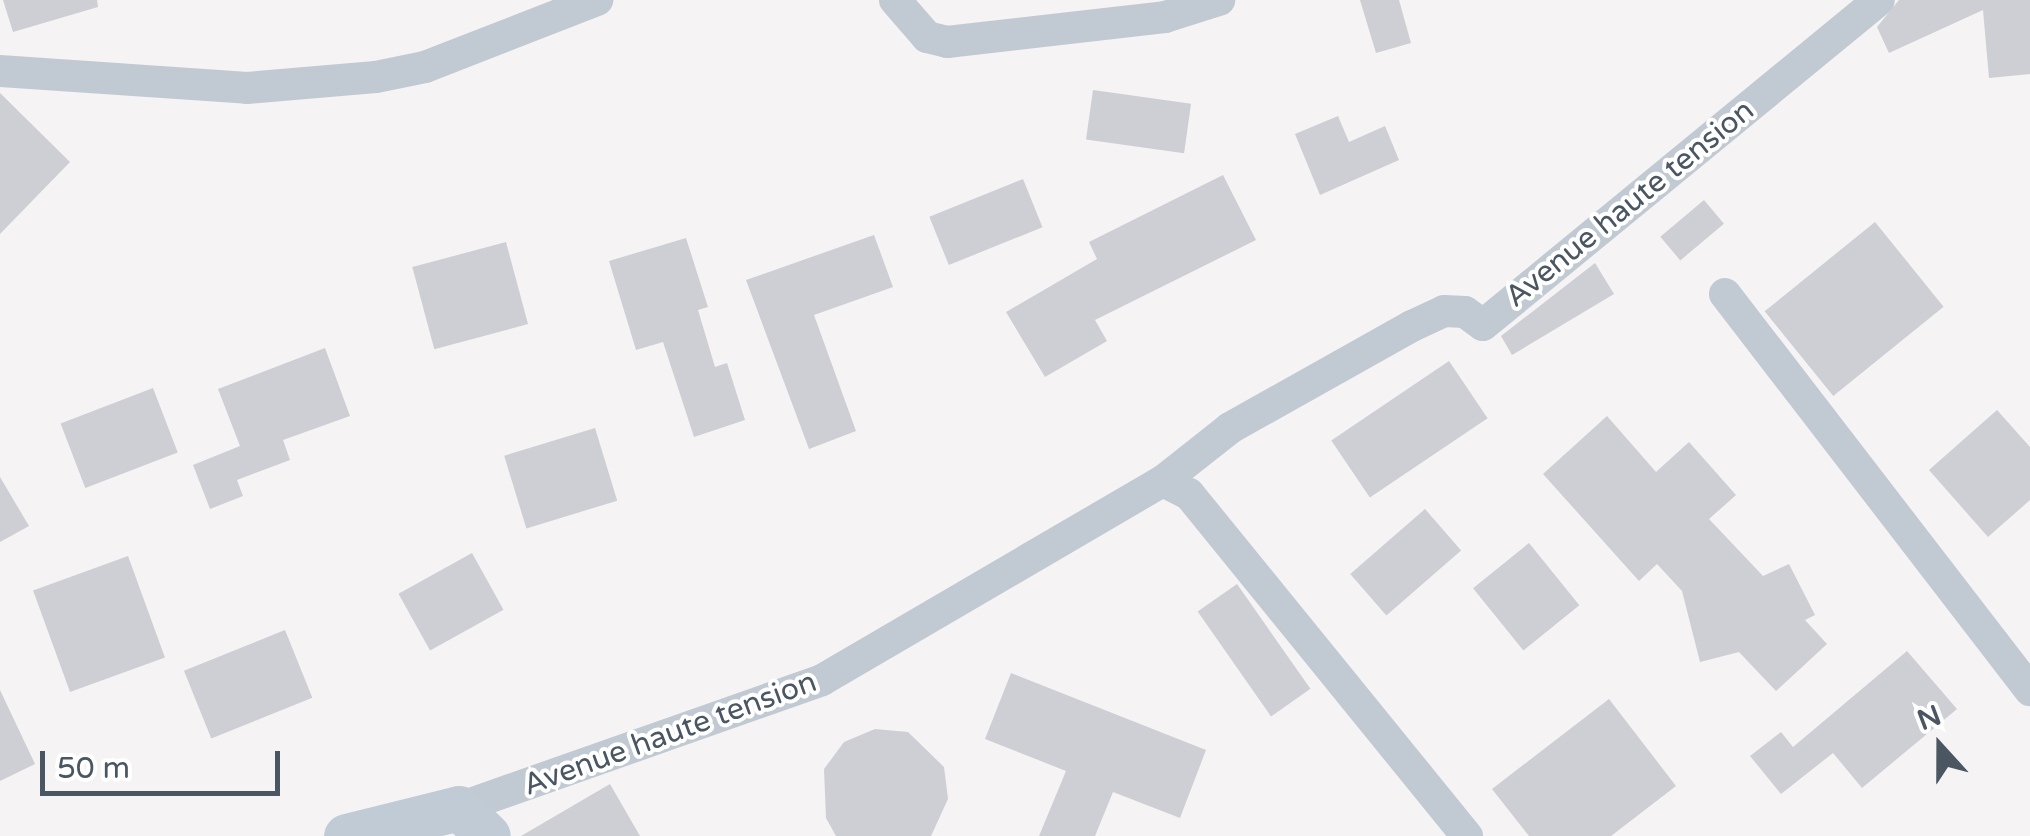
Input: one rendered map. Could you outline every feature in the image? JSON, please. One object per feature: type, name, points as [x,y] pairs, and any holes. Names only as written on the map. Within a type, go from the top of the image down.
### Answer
[{"type":"street","points":[[0,71],[247,88],[376,77],[425,68],[597,0]]},
{"type":"street","points":[[895,0],[927,38],[947,42],[1166,17],[1218,0]]},
{"type":"street","name":"Avenue haute tension","points":[[473,822],[822,680],[1132,494],[1164,481],[1256,412],[1412,326],[1444,311],[1465,312],[1483,325],[1879,0]]},
{"type":"street","points":[[1725,294],[2030,690]]},
{"type":"street","points":[[1164,481],[1189,494],[1467,836]]},
{"type":"street","points":[[346,836],[473,822]]},
{"type":"building","points":[[3,0],[97,0],[98,7],[13,32]]},
{"type":"building","points":[[1360,0],[1399,0],[1411,43],[1376,53]]},
{"type":"building","points":[[1899,0],[2030,0],[2030,74],[1989,78],[1983,10],[1889,53],[1877,27]]},
{"type":"building","points":[[1093,90],[1191,104],[1184,153],[1086,140]]},
{"type":"building","points":[[0,93],[70,162],[0,234]]},
{"type":"building","points":[[1338,116],[1349,142],[1385,126],[1399,160],[1320,195],[1295,134]]},
{"type":"building","points":[[1223,175],[1256,240],[1095,320],[1107,341],[1045,377],[1006,312],[1097,259],[1089,242]]},
{"type":"building","points":[[1023,179],[1042,227],[949,265],[929,217]]},
{"type":"building","points":[[1704,200],[1724,224],[1680,260],[1660,237]]},
{"type":"building","points":[[1875,222],[1944,307],[1833,396],[1765,311]]},
{"type":"building","points":[[874,235],[893,287],[814,315],[856,431],[809,449],[746,280]]},
{"type":"building","points":[[686,238],[708,307],[698,310],[715,367],[727,363],[745,420],[694,437],[663,342],[636,350],[609,261]]},
{"type":"building","points":[[506,242],[528,324],[434,349],[412,267]]},
{"type":"building","points":[[1595,263],[1614,294],[1512,355],[1501,336]]},
{"type":"building","points":[[325,348],[350,416],[283,440],[290,460],[237,480],[243,496],[210,509],[193,465],[240,446],[218,389]]},
{"type":"building","points":[[1449,361],[1488,418],[1370,498],[1331,440]]},
{"type":"building","points":[[153,388],[178,452],[85,488],[61,423]]},
{"type":"building","points":[[1997,410],[2030,447],[2030,500],[1988,537],[1929,470]]},
{"type":"building","points":[[1607,416],[1656,472],[1689,442],[1736,495],[1709,519],[1763,576],[1789,564],[1815,615],[1805,620],[1827,644],[1776,691],[1739,652],[1700,662],[1682,591],[1657,564],[1639,581],[1543,474]]},
{"type":"building","points":[[595,428],[617,501],[526,528],[504,456]]},
{"type":"building","points":[[0,477],[29,526],[0,542]]},
{"type":"building","points":[[1425,509],[1461,551],[1386,615],[1350,574]]},
{"type":"building","points":[[1529,543],[1579,605],[1523,650],[1473,588]]},
{"type":"building","points":[[472,553],[504,610],[430,651],[399,594]]},
{"type":"building","points":[[128,556],[165,657],[70,692],[33,591]]},
{"type":"building","points":[[1237,584],[1310,689],[1271,716],[1198,612]]},
{"type":"building","points":[[285,630],[312,698],[211,739],[184,671]]},
{"type":"building","points":[[1907,651],[1957,709],[1862,788],[1833,753],[1781,794],[1750,756],[1781,732],[1793,747]]},
{"type":"building","points":[[1011,673],[1206,750],[1180,818],[1113,792],[1095,836],[1039,836],[1066,771],[985,739]]},
{"type":"building","points":[[0,690],[35,764],[0,781]]},
{"type":"building","points":[[1609,699],[1676,786],[1611,836],[1529,836],[1492,789]]},
{"type":"building","points":[[875,729],[908,732],[944,767],[948,799],[931,836],[836,836],[826,818],[824,769],[844,742]]},
{"type":"building","points":[[610,784],[640,836],[521,836]]}]
